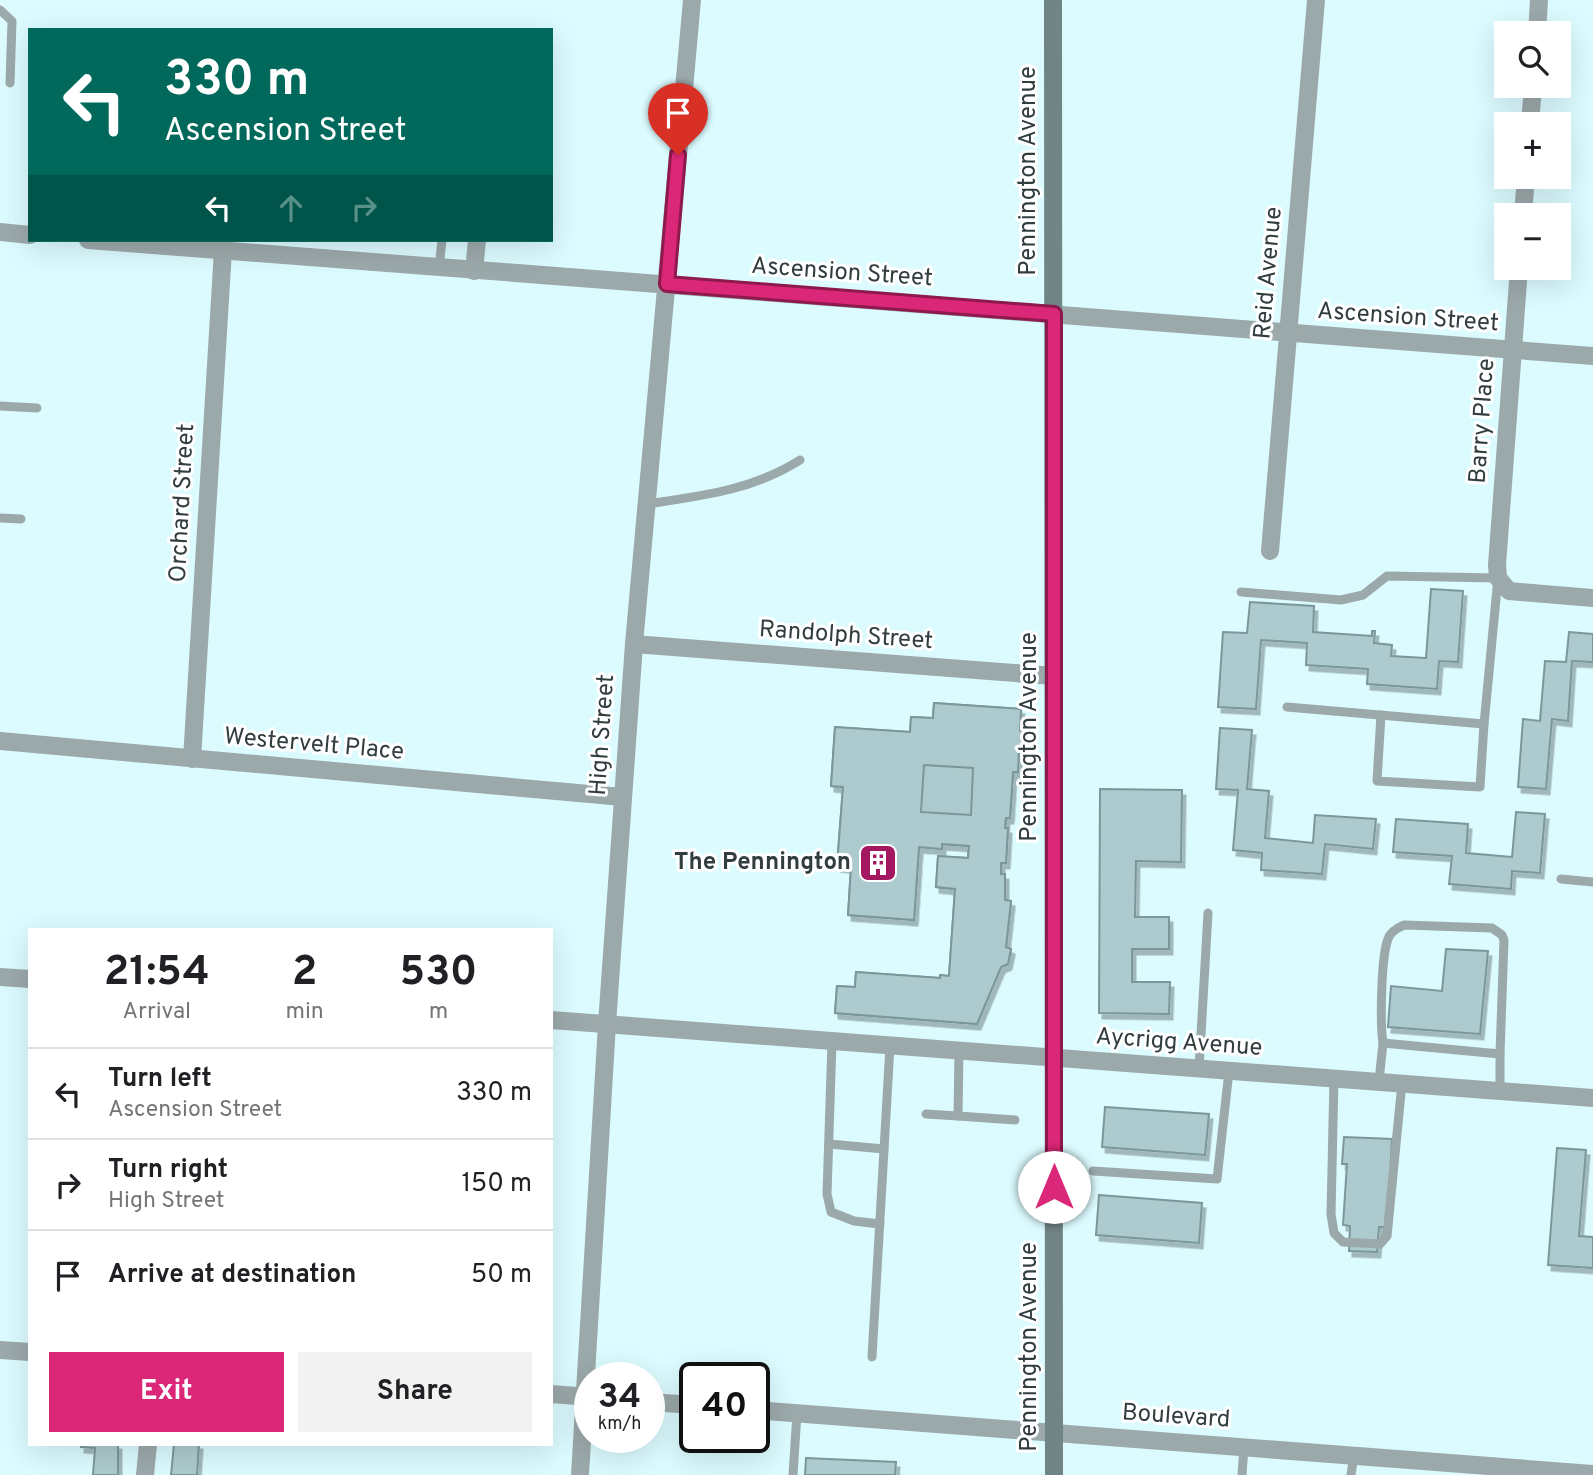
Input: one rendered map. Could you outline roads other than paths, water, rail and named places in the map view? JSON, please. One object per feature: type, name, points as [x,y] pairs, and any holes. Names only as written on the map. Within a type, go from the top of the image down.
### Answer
[{"type":"street","name":"High Street","points":[[589,1362],[607,1024],[634,644],[692,0]]},
{"type":"street","name":"Pennington Avenue","points":[[1054,0],[1054,1475]]},
{"type":"street","name":"Reid Avenue","points":[[1270,551],[1316,0]]},
{"type":"street","points":[[1538,21],[1539,0]]},
{"type":"street","points":[[0,232],[28,235]]},
{"type":"street","name":"Ascension Street","points":[[115,242],[223,250],[258,246],[474,271],[1593,356]]},
{"type":"street","points":[[474,271],[477,242]]},
{"type":"street","name":"Orchard Street","points":[[192,759],[223,250]]},
{"type":"street","name":"Barry Place","points":[[1498,579],[1519,280]]},
{"type":"street","points":[[1498,579],[1509,591],[1593,598]]},
{"type":"street","name":"Randolph Street","points":[[634,644],[1054,676]]},
{"type":"street","name":"Westervelt Place","points":[[0,741],[623,797]]},
{"type":"street","points":[[0,977],[28,979]]},
{"type":"street","name":"Aycrigg Avenue","points":[[553,1020],[1593,1098]]},
{"type":"street","points":[[0,1350],[28,1352]]},
{"type":"street","points":[[553,1394],[574,1396]]},
{"type":"street","name":"Boulevard","points":[[770,1411],[1593,1474]]},
{"type":"street","points":[[145,1475],[148,1446]]},
{"type":"street","name":"High Street","points":[[580,1475],[582,1453]]},
{"type":"lane","points":[[0,10],[12,21],[10,83]]},
{"type":"lane","points":[[0,60],[11,61]]},
{"type":"lane","points":[[439,268],[442,242]]},
{"type":"lane","points":[[0,406],[37,408]]},
{"type":"lane","points":[[647,504],[725,493],[766,479],[800,460]]},
{"type":"lane","points":[[0,518],[21,519]]},
{"type":"lane","points":[[1241,592],[1341,600],[1363,595],[1387,576],[1498,579],[1480,787],[1377,781],[1381,715]]},
{"type":"lane","points":[[1287,707],[1484,724]]},
{"type":"lane","points":[[1561,879],[1593,882]]},
{"type":"lane","points":[[1199,1069],[1208,913]]},
{"type":"lane","points":[[1379,1081],[1386,948],[1392,932],[1404,925],[1492,928],[1502,935],[1504,940],[1500,1091]]},
{"type":"lane","points":[[832,1042],[827,1194],[831,1212],[854,1221],[880,1224]]},
{"type":"lane","points":[[1383,1043],[1500,1054]]},
{"type":"lane","points":[[872,1357],[890,1046]]},
{"type":"lane","points":[[958,1116],[959,1051]]},
{"type":"lane","points":[[1093,1171],[1217,1179],[1229,1071]]},
{"type":"lane","points":[[1334,1078],[1331,1214],[1334,1233],[1343,1242],[1381,1244],[1387,1236],[1402,1083]]},
{"type":"lane","points":[[926,1114],[1015,1120]]},
{"type":"lane","points":[[829,1144],[884,1149]]},
{"type":"lane","points":[[793,1475],[797,1413]]},
{"type":"lane","points":[[1242,1475],[1244,1447]]},
{"type":"lane","points":[[1351,1475],[1354,1455]]},
{"type":"place","name":"The Pennington","points":[[878,863]]}]
